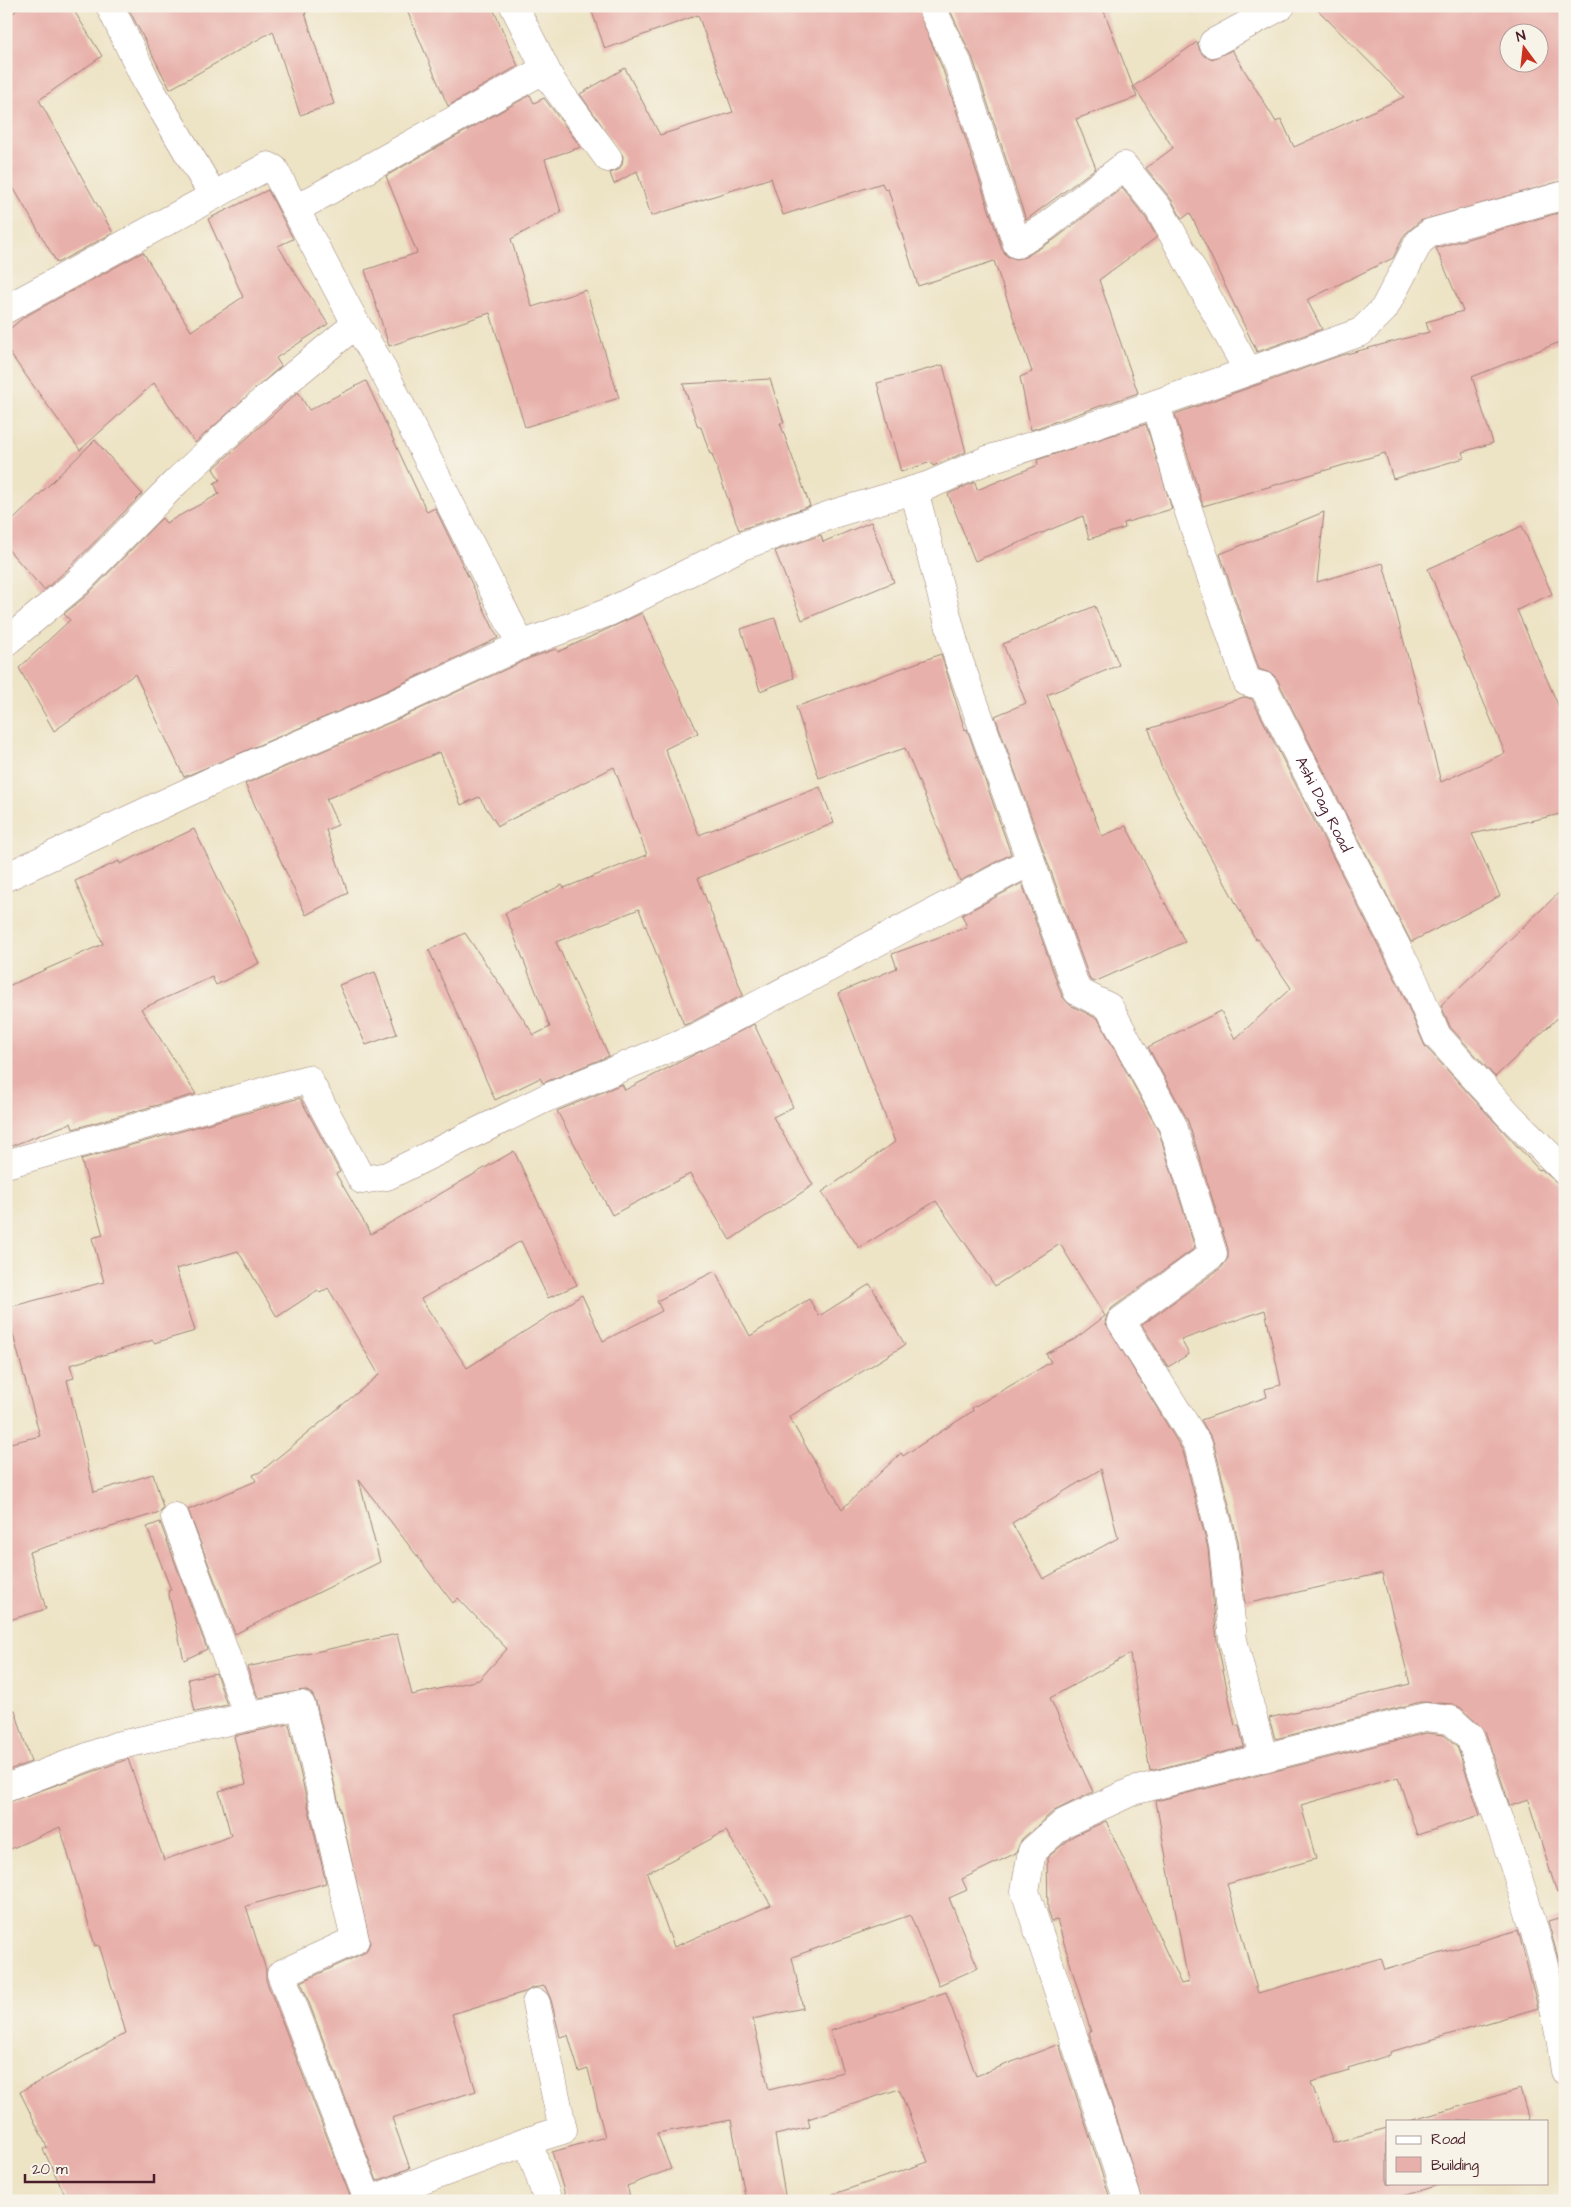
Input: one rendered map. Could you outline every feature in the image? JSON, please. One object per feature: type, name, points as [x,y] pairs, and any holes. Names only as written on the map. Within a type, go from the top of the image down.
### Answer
[{"type":"street","points":[[110,6],[148,85],[213,195]]},
{"type":"street","points":[[514,6],[552,82],[608,158]]},
{"type":"street","points":[[931,6],[958,64],[1017,244],[1045,227],[1124,166],[1159,209],[1248,371]]},
{"type":"street","points":[[1213,43],[1281,6]]},
{"type":"street","points":[[296,209],[545,69]]},
{"type":"street","points":[[6,309],[268,166],[274,169],[356,324],[379,362],[521,645]]},
{"type":"street","points":[[6,878],[210,782],[390,706],[521,645],[609,612],[742,546],[836,513],[914,490],[987,460],[1156,404],[1361,332],[1384,309],[1419,242],[1430,233],[1565,195]]},
{"type":"street","points":[[6,642],[77,583],[176,482],[264,400],[356,324]]},
{"type":"street","name":"Ashi Dag Road","points":[[1156,404],[1178,480],[1247,682],[1263,686],[1414,981],[1437,1036],[1508,1114],[1565,1171]]},
{"type":"street","points":[[914,490],[958,658],[1077,991],[1109,1007],[1174,1126],[1213,1254],[1121,1321],[1198,1445],[1223,1545],[1233,1640],[1263,1757]]},
{"type":"street","points":[[6,1164],[308,1079],[362,1180],[387,1176],[544,1099],[699,1036],[1031,862]]},
{"type":"street","points":[[175,1517],[248,1716]]},
{"type":"street","points":[[6,1788],[116,1746],[301,1705],[355,1940],[281,1974],[367,2201],[528,2141],[563,2130],[536,2003]]},
{"type":"street","points":[[1128,2201],[1025,1891],[1032,1851],[1064,1823],[1133,1791],[1425,1717],[1451,1720],[1470,1737],[1528,1910],[1559,2027],[1565,2072]]},
{"type":"street","points":[[528,2141],[548,2201]]},
{"type":"building","points":[[22,6],[71,6],[102,56],[39,100],[113,233],[57,263],[6,175],[6,18]]},
{"type":"building","points":[[127,6],[316,6],[305,13],[334,104],[300,115],[273,31],[170,89]]},
{"type":"building","points":[[405,6],[492,6],[518,66],[448,106]]},
{"type":"building","points":[[590,6],[916,6],[943,70],[1002,249],[1007,256],[1016,259],[1025,257],[1055,239],[1122,188],[1146,218],[1157,237],[1099,280],[1138,393],[1031,430],[1020,377],[1032,372],[994,261],[918,286],[888,189],[885,190],[882,183],[783,215],[771,178],[651,216],[637,171],[614,184],[610,173],[618,170],[622,165],[623,156],[580,94],[625,68],[660,135],[733,112],[698,15],[605,49]]},
{"type":"building","points":[[948,6],[1102,6],[1137,97],[1076,119],[1096,168],[1026,220],[973,59]]},
{"type":"building","points":[[1314,6],[1565,6],[1565,180],[1420,221],[1405,234],[1393,258],[1307,300],[1322,329],[1257,352],[1190,213],[1182,219],[1171,199],[1146,168],[1173,148],[1134,86],[1197,42],[1204,56],[1212,59],[1232,50],[1276,122],[1281,119],[1294,147],[1404,97]]},
{"type":"building","points":[[530,95],[534,103],[544,98],[581,147],[545,159],[561,212],[511,239],[532,307],[586,290],[619,398],[525,427],[490,313],[389,346],[365,270],[417,253],[386,176]]},
{"type":"building","points":[[268,190],[293,239],[278,246],[328,324],[276,358],[281,366],[195,443],[154,383],[80,450],[6,348],[6,332],[24,317],[143,252],[191,331],[243,297],[208,219]]},
{"type":"building","points":[[1565,211],[1565,340],[1472,377],[1493,443],[1462,452],[1464,458],[1393,479],[1385,453],[1203,506],[1175,414],[1339,356],[1429,332],[1426,322],[1463,311],[1436,248]]},
{"type":"building","points":[[943,365],[966,452],[933,466],[931,462],[901,472],[877,383]]},
{"type":"building","points":[[770,379],[784,423],[780,423],[810,506],[739,530],[712,454],[710,454],[701,427],[698,427],[683,384]]},
{"type":"building","points":[[366,381],[427,512],[435,508],[498,638],[384,692],[184,777],[135,674],[54,731],[19,668],[70,620],[64,614],[88,594],[162,518],[166,523],[219,494],[214,483],[220,480],[213,469],[298,392],[309,410]]},
{"type":"building","points":[[1146,424],[1172,509],[1124,523],[1125,528],[1089,539],[1083,516],[975,561],[948,494],[975,482],[977,490],[1038,465],[1037,460]]},
{"type":"building","points":[[95,440],[142,494],[66,571],[44,590],[6,547],[6,527]]},
{"type":"building","points":[[1324,512],[1317,582],[1383,563],[1441,782],[1505,753],[1428,569],[1522,526],[1552,594],[1517,610],[1558,705],[1565,736],[1565,813],[1472,834],[1500,896],[1411,942],[1277,679],[1272,674],[1259,669],[1220,554]]},
{"type":"building","points":[[871,522],[894,582],[802,620],[775,551],[821,535],[823,542]]},
{"type":"building","points":[[1095,606],[1119,665],[1047,695],[1102,836],[1126,826],[1185,942],[1094,982],[1090,980],[995,716],[1026,703],[1003,644]]},
{"type":"building","points":[[642,613],[698,733],[665,749],[699,835],[820,787],[834,823],[698,878],[743,995],[692,1022],[684,1025],[639,909],[556,942],[609,1056],[543,1083],[540,1078],[495,1100],[429,950],[465,933],[534,1035],[550,1027],[505,913],[562,885],[564,888],[647,855],[614,767],[498,826],[479,797],[461,805],[440,752],[326,799],[338,825],[326,830],[348,893],[306,915],[245,784],[396,720],[530,658],[556,649],[558,652]]},
{"type":"building","points":[[775,618],[794,678],[760,691],[741,629]]},
{"type":"building","points":[[941,654],[965,730],[967,729],[1011,854],[960,881],[905,748],[819,778],[796,707]]},
{"type":"building","points":[[1244,697],[1252,699],[1400,988],[1425,1046],[1539,1170],[1541,1169],[1561,1186],[1565,1194],[1565,1892],[1557,1893],[1528,1800],[1510,1806],[1485,1731],[1461,1708],[1453,1704],[1421,1702],[1275,1739],[1269,1718],[1410,1684],[1382,1573],[1245,1604],[1238,1541],[1213,1441],[1201,1420],[1267,1397],[1265,1389],[1281,1385],[1265,1310],[1181,1340],[1189,1354],[1168,1367],[1142,1325],[1222,1267],[1228,1258],[1228,1249],[1188,1121],[1148,1047],[1221,1011],[1235,1039],[1291,988],[1258,939],[1256,940],[1161,766],[1149,729]]},
{"type":"building","points":[[194,829],[259,963],[216,985],[212,977],[141,1009],[196,1094],[73,1129],[71,1123],[6,1148],[6,987],[103,944],[75,881],[119,861],[120,864]]},
{"type":"building","points":[[1022,883],[1062,996],[1070,1005],[1098,1019],[1159,1132],[1195,1248],[1112,1308],[1105,1322],[1183,1451],[1208,1548],[1217,1642],[1235,1726],[1239,1725],[1244,1747],[1150,1771],[1130,1654],[1050,1698],[1093,1792],[1054,1811],[1022,1839],[1016,1853],[962,1879],[967,1890],[949,1898],[978,1968],[939,1985],[910,1915],[792,1957],[803,2008],[753,2019],[769,2090],[843,2072],[830,2031],[946,1992],[976,2076],[1059,2044],[1111,2201],[832,2201],[831,2195],[928,2162],[899,2089],[808,2119],[810,2127],[775,2135],[786,2201],[746,2201],[731,2120],[657,2133],[671,2169],[627,2186],[631,2201],[567,2201],[552,2152],[605,2137],[588,2069],[579,2072],[568,2035],[560,2037],[551,2000],[545,1986],[532,1988],[525,1992],[452,2014],[476,2091],[392,2118],[410,2168],[377,2181],[301,1982],[366,1952],[370,1943],[316,1702],[312,1694],[305,1690],[258,1698],[247,1667],[397,1634],[412,1695],[479,1680],[507,1649],[458,1598],[453,1603],[359,1480],[380,1562],[235,1634],[188,1510],[256,1481],[253,1475],[260,1472],[379,1375],[328,1288],[320,1293],[318,1290],[277,1317],[238,1251],[176,1269],[195,1331],[154,1343],[153,1340],[70,1365],[74,1378],[67,1380],[94,1492],[153,1474],[163,1507],[160,1512],[29,1552],[46,1609],[6,1621],[6,1444],[40,1436],[6,1308],[104,1282],[92,1238],[103,1235],[81,1159],[300,1098],[340,1172],[336,1174],[371,1234],[514,1151],[577,1285],[548,1298],[521,1241],[421,1299],[467,1368],[582,1295],[603,1341],[662,1311],[657,1301],[715,1271],[750,1336],[809,1299],[819,1316],[870,1284],[905,1345],[789,1417],[842,1509],[901,1453],[903,1456],[973,1411],[972,1408],[1051,1362],[1046,1354],[1075,1339],[1105,1316],[1060,1244],[995,1286],[936,1201],[859,1248],[822,1192],[895,1142],[838,993],[897,968],[892,954],[967,927],[962,915]],"holes":[[[1101,1469],[1118,1538],[1043,1579],[1012,1523]],[[726,1831],[771,1905],[674,1947],[647,1873]]]},
{"type":"building","points":[[1565,887],[1565,1011],[1495,1077],[1450,1027],[1441,1005]]},
{"type":"building","points":[[375,972],[397,1034],[366,1045],[339,985]]},
{"type":"building","points":[[754,1024],[793,1107],[773,1117],[813,1185],[730,1240],[690,1174],[612,1215],[557,1111],[622,1084],[625,1090]]},
{"type":"building","points":[[160,1522],[207,1649],[184,1660],[168,1591],[171,1590],[147,1527]]},
{"type":"building","points":[[216,1673],[227,1705],[195,1712],[188,1679]]},
{"type":"building","points":[[15,1710],[31,1762],[6,1771],[6,1712]]},
{"type":"building","points":[[289,1724],[326,1883],[246,1906],[266,1970],[266,1980],[352,2201],[68,2201],[43,2149],[47,2147],[20,2092],[126,2033],[99,1945],[95,1946],[60,1827],[6,1851],[6,1803],[128,1759],[164,1860],[231,1836],[219,1791],[246,1784],[234,1736]]},
{"type":"building","points":[[1426,1733],[1444,1735],[1457,1746],[1480,1815],[1417,1835],[1398,1777],[1301,1805],[1316,1859],[1227,1884],[1258,1993],[1381,1958],[1385,1970],[1518,1930],[1538,2008],[1390,2052],[1390,2055],[1348,2068],[1349,2071],[1311,2082],[1333,2143],[1386,2128],[1386,2184],[1443,2184],[1386,2201],[1143,2201],[1089,2033],[1091,2032],[1057,1920],[1052,1921],[1048,1910],[1047,1858],[1073,1836],[1106,1821],[1181,1984],[1188,1982],[1156,1801]]},
{"type":"building","points":[[1565,1916],[1565,1984],[1548,1921]]},
{"type":"building","points":[[1520,2089],[1529,2120],[1413,2120]]}]
